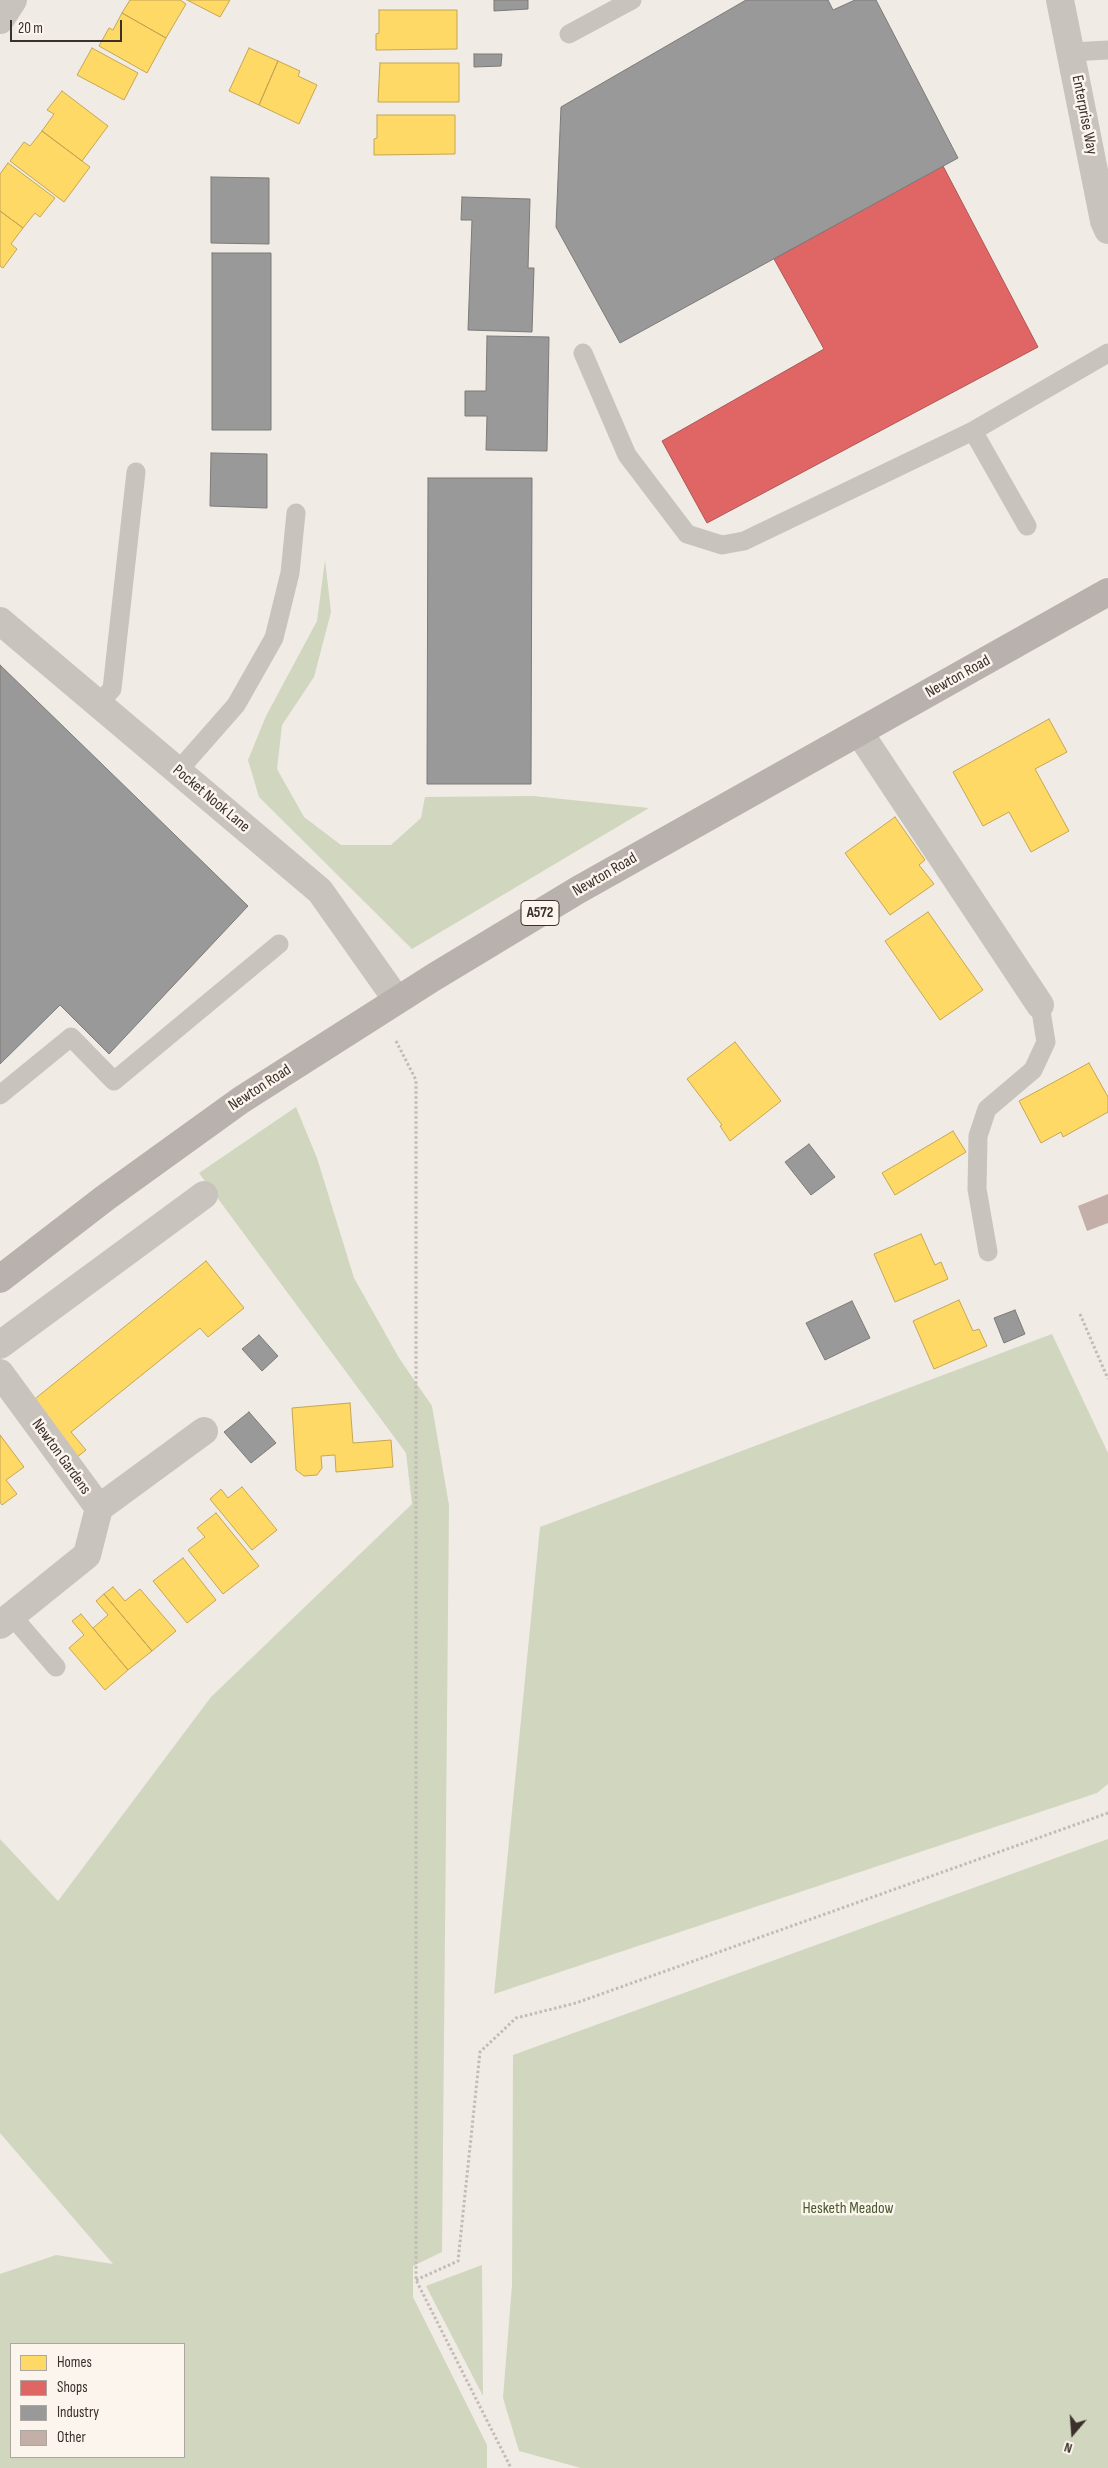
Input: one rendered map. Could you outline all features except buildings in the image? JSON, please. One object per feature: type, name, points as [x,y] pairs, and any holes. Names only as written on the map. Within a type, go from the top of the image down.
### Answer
[{"type":"main road","name":"Newton Road","points":[[0,1278],[241,1100],[398,1000],[578,890],[1108,592]]},
{"type":"street","points":[[0,20],[13,0]]},
{"type":"street","name":"Enterprise Way","points":[[1060,0],[1072,52],[1104,221],[1108,230]]},
{"type":"street","name":"Pocket Nook Lane","points":[[0,621],[320,891],[398,1000]]},
{"type":"street","points":[[859,732],[1040,1005]]},
{"type":"street","points":[[0,1345],[204,1195]]},
{"type":"street","name":"Newton Gardens","points":[[0,1373],[99,1508],[204,1431]]},
{"type":"street","points":[[6,1621],[87,1555],[99,1508]]},
{"type":"lane","points":[[569,34],[632,0]]},
{"type":"lane","points":[[1072,52],[1108,50]]},
{"type":"lane","points":[[583,354],[627,455],[688,534],[722,545],[744,541],[973,431],[1108,353]]},
{"type":"lane","points":[[973,431],[1027,526]]},
{"type":"lane","points":[[98,704],[112,689],[136,472]]},
{"type":"lane","points":[[178,771],[236,705],[274,638],[290,573],[296,513]]},
{"type":"lane","points":[[0,1095],[70,1037],[114,1081],[279,944]]},
{"type":"lane","points":[[988,1252],[977,1190],[978,1136],[987,1109],[1033,1070],[1046,1042],[1040,1005]]},
{"type":"lane","points":[[6,1621],[56,1667]]},
{"type":"path","points":[[400,1048],[416,1080],[416,2280],[511,2468]]},
{"type":"path","points":[[1080,1314],[1108,1379]]},
{"type":"path","points":[[416,2280],[458,2261],[480,2052],[516,2018],[576,2004],[1108,1813]]},
{"type":"green space","points":[[325,560],[331,612],[314,677],[282,725],[277,769],[304,817],[341,845],[391,845],[421,818],[425,797],[533,796],[649,808],[412,949],[259,797],[248,760],[266,716],[317,621]]},
{"type":"green space","points":[[296,1107],[317,1158],[354,1278],[399,1358],[432,1406],[449,1505],[442,2252],[413,2266],[413,2297],[487,2445],[487,2468],[0,2468],[0,2274],[56,2255],[113,2264],[0,2133],[0,1839],[58,1901],[211,1697],[412,1504],[406,1453],[199,1173]]},
{"type":"green space","points":[[1052,1334],[1108,1453],[1108,1784],[1097,1793],[494,1994],[540,1527]]},
{"type":"green space","name":"Hesketh Meadow","points":[[1108,1839],[1108,2468],[581,2468],[519,2451],[503,2398],[512,2285],[513,2055]]},
{"type":"green space","points":[[482,2265],[483,2396],[426,2286]]}]
